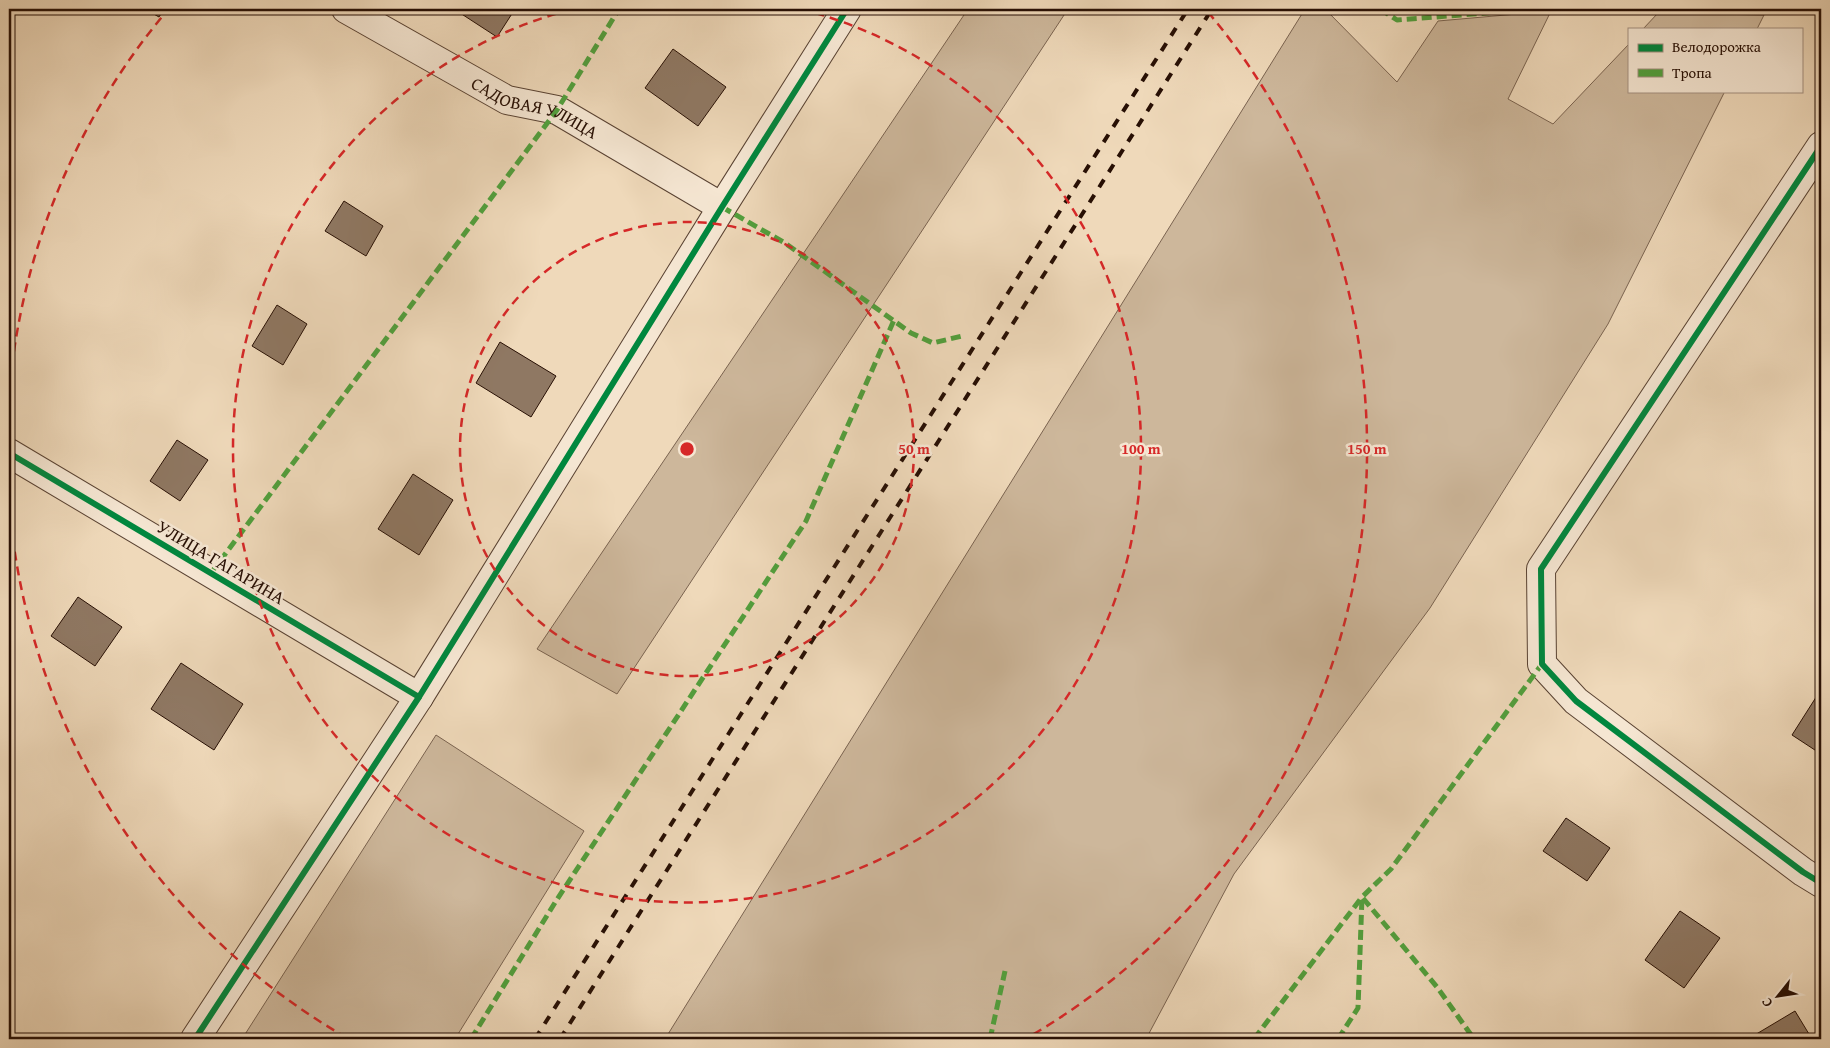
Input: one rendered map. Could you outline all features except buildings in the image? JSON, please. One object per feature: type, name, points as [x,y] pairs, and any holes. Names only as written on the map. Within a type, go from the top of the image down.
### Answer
[{"type":"street","name":"САДОВАЯ УЛИЦА","points":[[346,9],[507,100],[557,110],[722,207]]},
{"type":"street","points":[[195,1039],[419,697],[722,207],[847,9]]},
{"type":"street","points":[[1821,146],[1541,569],[1542,664],[1576,701],[1803,872],[1821,883]]},
{"type":"street","name":"УЛИЦА ГАГАРИНА","points":[[9,453],[419,697]]},
{"type":"shaded area","points":[[968,9],[1068,9],[617,694],[537,649]]},
{"type":"shaded area","points":[[1305,9],[1325,9],[1397,82],[1438,21],[1551,11],[1508,99],[1553,124],[1628,45],[1628,92],[1724,92],[1608,324],[1430,608],[1234,874],[1146,1039],[665,1039]]},
{"type":"shaded area","points":[[1658,13],[1764,15],[1758,28],[1644,28]]},
{"type":"shaded area","points":[[436,735],[584,831],[455,1039],[242,1039]]},
{"type":"railway","points":[[535,1039],[1188,9]]},
{"type":"railway","points":[[560,1039],[1212,9]]},
{"type":"marked path","points":[[211,573],[557,110],[619,9]]},
{"type":"marked path","points":[[1380,9],[1397,20],[1538,9]]},
{"type":"marked path","points":[[722,207],[785,243],[911,333],[933,343],[962,336]]},
{"type":"marked path","points":[[471,1039],[556,901],[806,521],[894,320]]},
{"type":"marked path","points":[[1338,1039],[1358,1008],[1362,897],[1391,869],[1542,664]]},
{"type":"marked path","points":[[1254,1039],[1362,897],[1437,987],[1474,1039]]},
{"type":"marked path","points":[[990,1039],[1005,971]]},
{"type":"marked path","points":[[936,1039],[942,1037],[949,1039]]},
{"type":"cycle path","points":[[195,1039],[419,697],[722,207],[847,9]]},
{"type":"cycle path","points":[[1821,146],[1541,569],[1542,664],[1576,701],[1803,872],[1821,883]]},
{"type":"cycle path","points":[[9,453],[419,697]]}]
